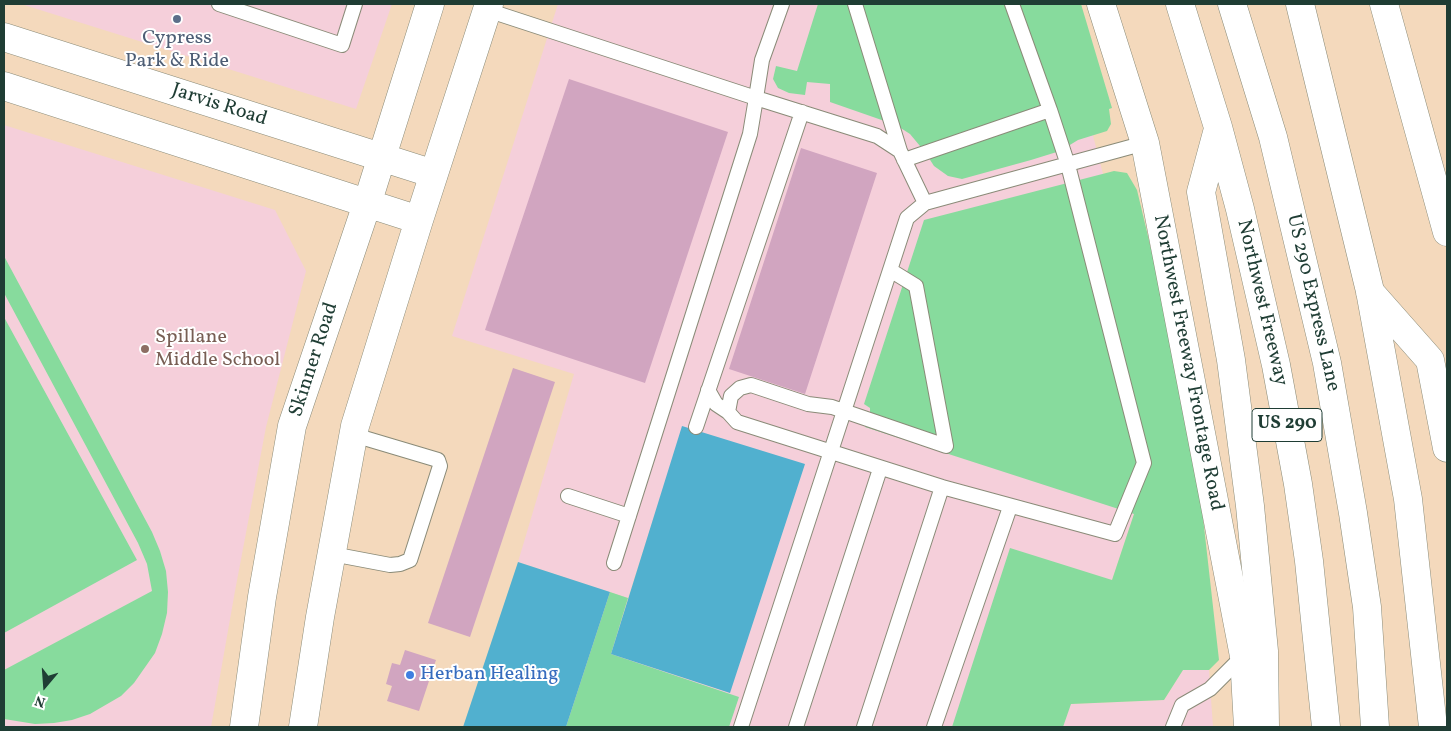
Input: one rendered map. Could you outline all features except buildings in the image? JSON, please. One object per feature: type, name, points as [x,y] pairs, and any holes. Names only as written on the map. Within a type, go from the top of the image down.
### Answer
[{"type":"main road","name":"Skinner Road","points":[[244,727],[262,597],[292,426],[367,204],[430,4]]},
{"type":"main road","name":"Northwest Freeway Frontage Road","points":[[1101,4],[1145,144],[1244,656],[1248,727]]},
{"type":"main road","name":"Northwest Freeway","points":[[1180,4],[1218,127],[1276,365],[1298,484],[1314,605],[1326,727]]},
{"type":"main road","name":"US 290 Express Lane","points":[[1232,4],[1273,137],[1327,363],[1367,607],[1375,727]]},
{"type":"main road","points":[[1300,4],[1370,291],[1408,499],[1433,727]]},
{"type":"main road","points":[[1384,4],[1447,232]]},
{"type":"main road","points":[[303,727],[320,617],[354,435],[419,220],[488,7]]},
{"type":"main road","name":"Jarvis Road","points":[[4,37],[434,174]]},
{"type":"main road","points":[[4,86],[419,220]]},
{"type":"main road","points":[[1218,127],[1201,192],[1231,360],[1250,506],[1264,651],[1265,727]]},
{"type":"main road","points":[[1370,291],[1430,360],[1447,448]]},
{"type":"lane","points":[[219,4],[342,45],[355,4]]},
{"type":"lane","points":[[614,563],[750,134],[762,60],[782,4]]},
{"type":"lane","points":[[854,4],[902,156],[925,203]]},
{"type":"lane","points":[[708,390],[716,404],[728,412],[737,422],[880,469],[1115,534],[1144,463],[1068,165],[1012,4]]},
{"type":"lane","points":[[488,7],[756,98],[877,136],[902,156]]},
{"type":"lane","points":[[902,156],[1050,110]]},
{"type":"lane","points":[[696,427],[802,112]]},
{"type":"lane","points":[[742,727],[907,218],[925,203],[1145,144]]},
{"type":"lane","points":[[728,412],[731,396],[740,388],[751,385],[808,404],[832,407],[946,446],[916,286],[890,270]]},
{"type":"lane","points":[[332,554],[390,565],[410,560],[440,466],[438,460],[354,435]]},
{"type":"lane","points":[[796,727],[880,469]]},
{"type":"lane","points":[[864,727],[942,487]]},
{"type":"lane","points":[[568,496],[629,516]]},
{"type":"lane","points":[[934,727],[1010,506]]},
{"type":"lane","points":[[1173,727],[1182,704],[1210,689],[1244,656]]},
{"type":"shaded area","points":[[21,4],[392,4],[356,109]]},
{"type":"shaded area","points":[[558,4],[1049,4],[1086,109],[1142,323],[1162,429],[1071,704],[1164,700],[1183,670],[1209,670],[1213,727],[566,727],[611,654],[683,426],[628,598],[518,562],[574,374],[452,336]]},
{"type":"shaded area","name":"Spillane Middle School","points":[[4,125],[275,210],[306,271],[266,427],[211,727],[4,727]]},
{"type":"green space","points":[[818,4],[1081,4],[1112,108],[1109,109],[1111,124],[1107,131],[1078,140],[1060,151],[962,179],[948,176],[934,166],[910,134],[896,125],[830,102],[830,84],[807,82],[805,95],[789,93],[778,88],[773,79],[776,66],[797,71]]},
{"type":"green space","points":[[1114,171],[1127,173],[1137,190],[1173,341],[1200,491],[1219,660],[1209,670],[1183,670],[1164,700],[1071,704],[1063,727],[952,727],[1010,548],[1112,580],[1134,514],[865,427],[870,408],[864,404],[924,220]]},
{"type":"green space","points":[[4,256],[152,532],[166,571],[167,613],[162,634],[155,653],[134,683],[121,696],[90,714],[54,723],[35,724],[4,719],[4,670],[152,591],[147,564],[138,543],[4,293]]},
{"type":"green space","points":[[4,317],[137,560],[4,633]]},
{"type":"green space","points":[[610,592],[628,598],[611,654],[739,697],[729,727],[566,727]]},
{"type":"water","points":[[682,426],[805,464],[730,693],[611,654]]},
{"type":"water","points":[[518,562],[610,592],[566,727],[463,727]]},
{"type":"place","name":"Cypress Park & Ride","points":[[177,19]]},
{"type":"place","name":"Spillane Middle School","points":[[145,349]]},
{"type":"place","name":"Herban Healing","points":[[410,675]]}]
